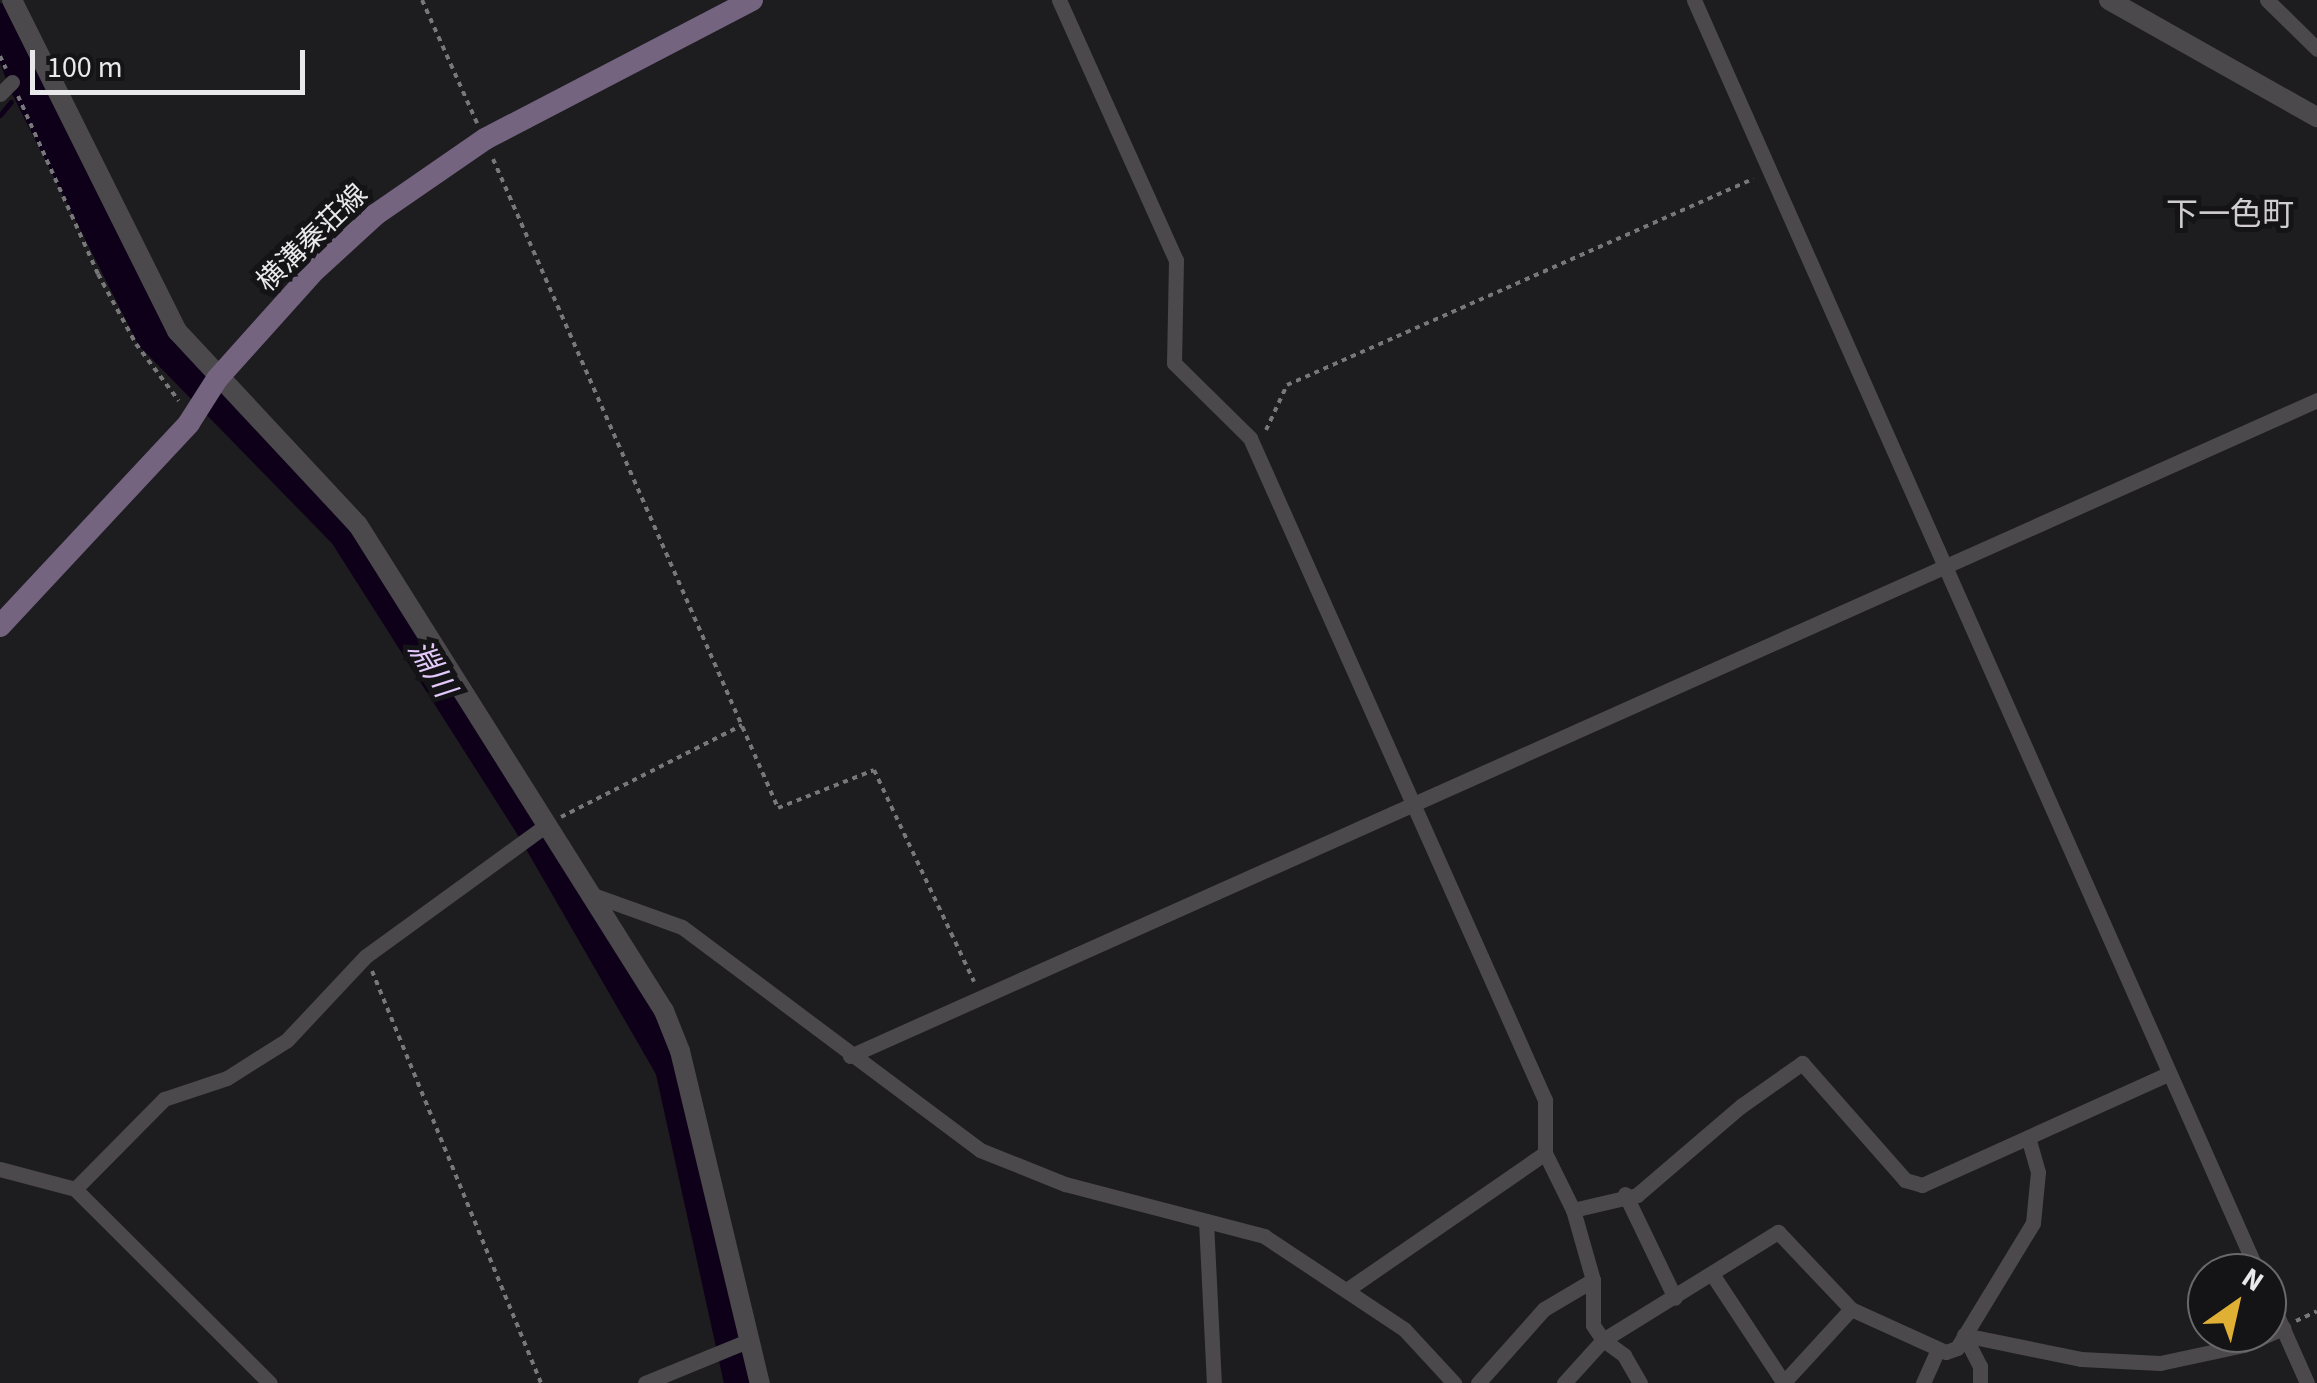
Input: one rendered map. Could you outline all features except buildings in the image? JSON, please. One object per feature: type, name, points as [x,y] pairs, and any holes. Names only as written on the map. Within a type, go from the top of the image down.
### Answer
[{"type":"main road","name":"横溝秦荘線","points":[[0,626],[189,423],[217,379],[375,215],[484,139],[752,0]]},
{"type":"street","points":[[12,0],[177,331],[217,379],[358,525],[596,896],[680,1051],[760,1383]]},
{"type":"street","points":[[1059,0],[1176,260],[1174,364],[1250,438],[1544,1100],[1545,1153],[1574,1210],[1594,1280],[1593,1325],[1604,1340],[1624,1355],[1640,1383]]},
{"type":"street","points":[[1695,0],[2249,1253]]},
{"type":"street","points":[[2109,0],[2317,117]]},
{"type":"street","points":[[2267,0],[2317,48]]},
{"type":"street","points":[[0,94],[12,82]]},
{"type":"street","points":[[850,1056],[2317,400]]},
{"type":"street","points":[[76,1189],[164,1099],[227,1078],[288,1040],[366,956],[548,824]]},
{"type":"street","points":[[596,896],[682,926],[980,1150],[1064,1184],[1264,1236],[1404,1328],[1454,1383]]},
{"type":"street","points":[[1574,1210],[1625,1194],[1637,1195],[1740,1106],[1802,1064],[1905,1180],[1922,1186],[2168,1074]]},
{"type":"street","points":[[1564,1383],[1604,1340],[1778,1232],[1851,1309],[1938,1348],[1957,1348],[2034,1223],[2038,1172],[2028,1137]]},
{"type":"street","points":[[1348,1289],[1545,1153]]},
{"type":"street","points":[[0,1169],[76,1189],[260,1380]]},
{"type":"street","points":[[1625,1194],[1675,1298]]},
{"type":"street","points":[[1206,1220],[1214,1383]]},
{"type":"street","points":[[1712,1274],[1784,1383],[1851,1309]]},
{"type":"street","points":[[1478,1383],[1544,1309],[1594,1280]]},
{"type":"street","points":[[1964,1335],[2082,1359],[2160,1363],[2204,1353]]},
{"type":"street","points":[[1964,1335],[1980,1366],[1980,1383]]},
{"type":"street","points":[[2287,1339],[2307,1383]]},
{"type":"street","points":[[645,1383],[750,1340]]},
{"type":"street","points":[[1923,1383],[1938,1348]]},
{"type":"path","points":[[422,0],[778,808],[874,770],[980,995]]},
{"type":"path","points":[[12,82],[98,274],[189,423]]},
{"type":"path","points":[[1258,458],[1272,405],[1287,384],[1770,172]]},
{"type":"path","points":[[548,824],[742,724]]},
{"type":"path","points":[[366,956],[541,1383]]},
{"type":"path","points":[[2287,1326],[2317,1311]]},
{"type":"waterway","name":"淵川","points":[[0,19],[26,86],[152,336],[345,534],[530,824],[671,1068],[740,1383]]},
{"type":"waterway","points":[[0,115],[11,102]]},
{"type":"district","name":"下一色町","points":[[2230,215]]}]
